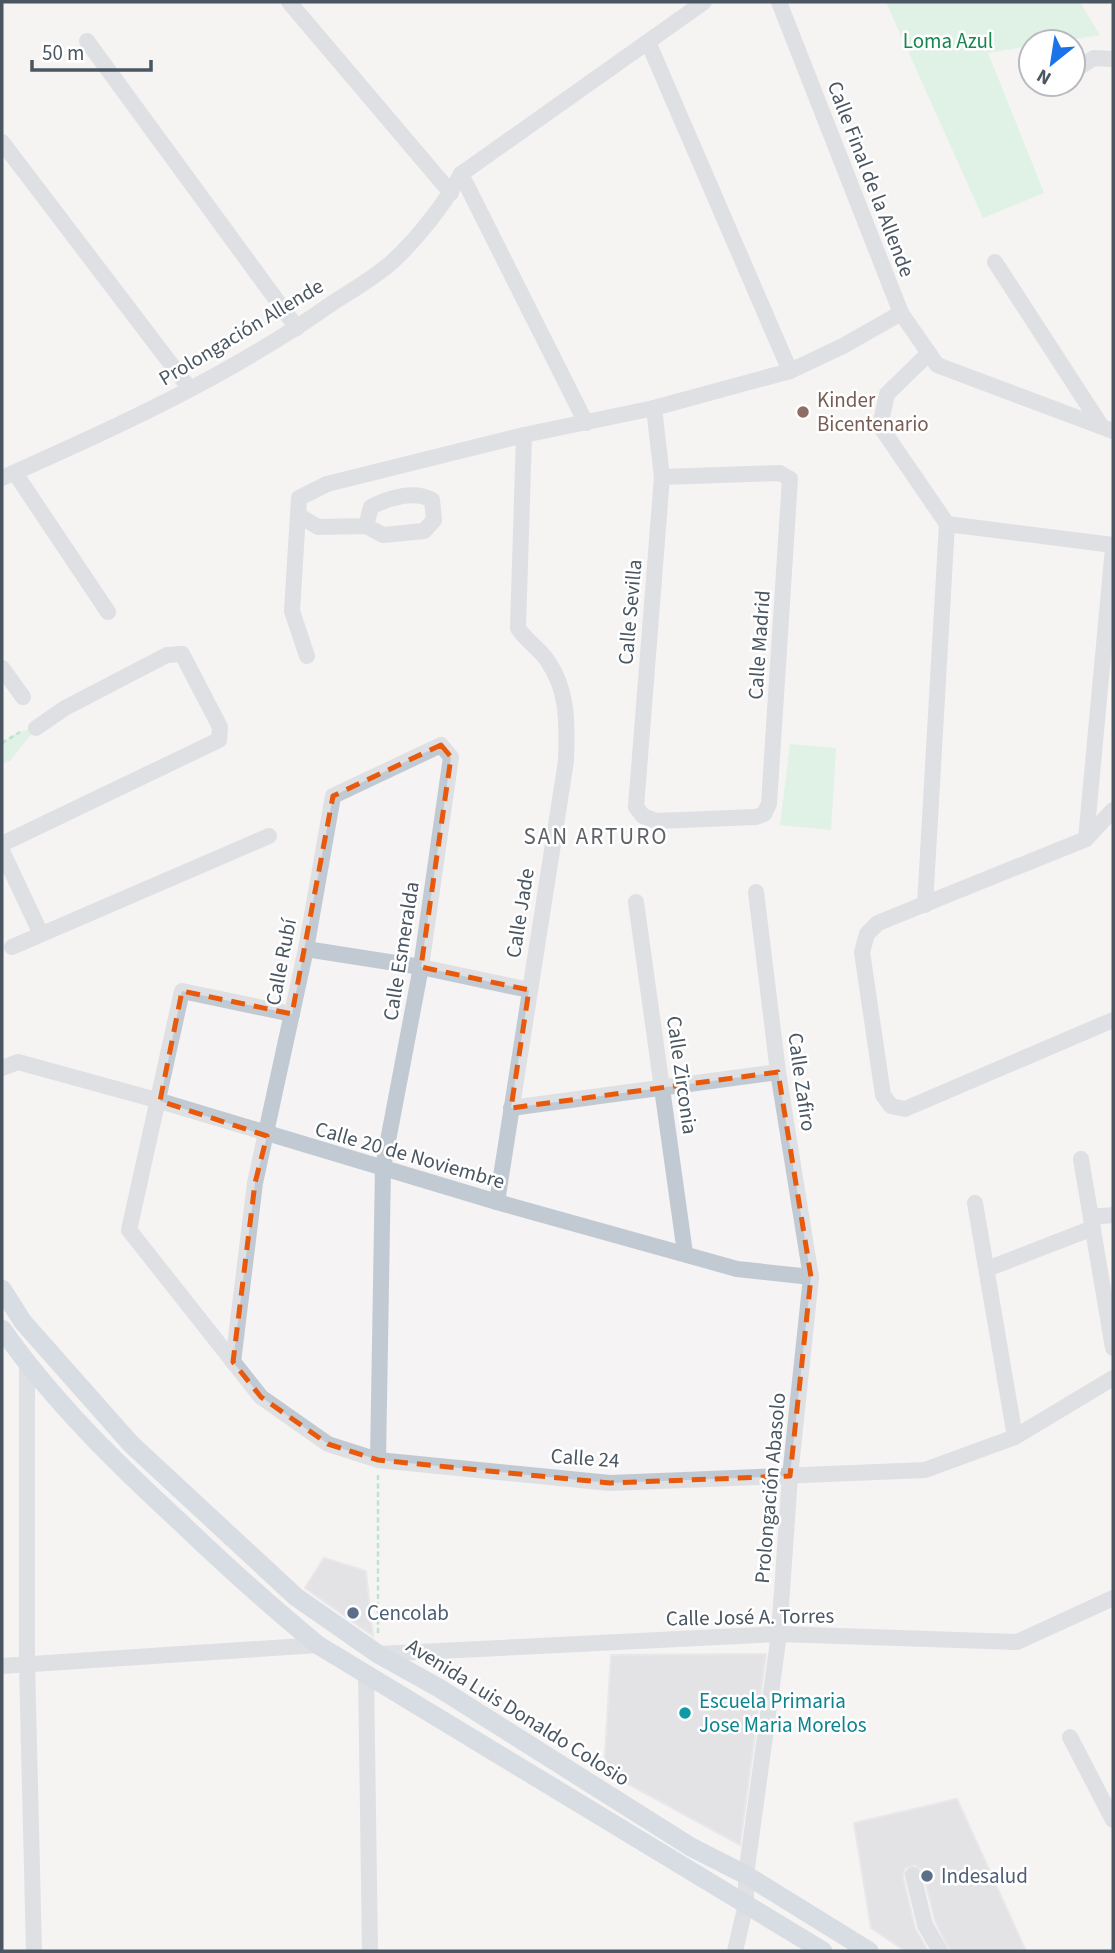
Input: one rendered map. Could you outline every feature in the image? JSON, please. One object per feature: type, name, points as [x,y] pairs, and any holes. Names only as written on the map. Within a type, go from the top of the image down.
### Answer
[{"type":"main road","name":"Avenida Luis Donaldo Colosio","points":[[2,1289],[23,1322],[131,1444],[296,1597],[378,1654],[439,1688],[691,1847],[746,1875],[869,1951]]},
{"type":"main road","name":"Avenida Luis Donaldo Colosio","points":[[2,1329],[27,1365],[118,1465],[265,1602],[318,1645],[823,1951]]},
{"type":"street","points":[[289,2],[451,193]]},
{"type":"street","name":"Prolongación Allende","points":[[8,475],[75,447],[190,389],[297,328],[392,262],[451,193],[461,174],[704,2]]},
{"type":"street","name":"Calle Final de la Allende","points":[[779,2],[901,313],[933,359]]},
{"type":"street","points":[[87,41],[297,328]]},
{"type":"street","points":[[648,42],[790,371]]},
{"type":"street","points":[[1087,62],[1094,58],[1113,60]]},
{"type":"street","points":[[2,142],[190,389]]},
{"type":"street","points":[[461,174],[586,423]]},
{"type":"street","points":[[995,262],[1107,428]]},
{"type":"street","points":[[307,656],[292,611],[299,498],[327,484],[524,435],[654,408],[790,371],[843,346],[901,313]]},
{"type":"street","points":[[925,905],[947,524],[880,426],[887,394],[933,359],[1107,428]]},
{"type":"street","name":"Calle Sevilla","points":[[654,408],[662,477],[635,807],[643,816],[656,821],[756,817],[764,814]]},
{"type":"street","name":"Calle Jade","points":[[496,1202],[566,761],[568,718],[559,679],[546,657],[527,642],[518,628],[524,435]]},
{"type":"street","name":"Calle Madrid","points":[[662,477],[780,473],[790,478],[769,804],[764,814]]},
{"type":"street","points":[[8,475],[108,612]]},
{"type":"street","points":[[298,515],[318,527],[366,526]]},
{"type":"street","points":[[947,524],[1113,546],[1086,839]]},
{"type":"street","points":[[2,844],[219,740],[220,727],[182,654],[167,655],[65,708],[36,728]]},
{"type":"street","points":[[2,668],[23,696]]},
{"type":"street","name":"Calle Rubí","points":[[233,1362],[255,1183],[306,949],[333,796],[441,745]]},
{"type":"street","name":"Calle Esmeralda","points":[[378,1460],[383,1167],[421,967],[451,757],[441,745]]},
{"type":"street","points":[[1113,810],[1086,839],[878,923],[867,934],[862,951],[883,1095],[891,1106],[905,1109],[1113,1020]]},
{"type":"street","points":[[12,947],[269,836]]},
{"type":"street","points":[[2,851],[41,934]]},
{"type":"street","name":"Calle Zafiro","points":[[757,892],[778,1072],[811,1277]]},
{"type":"street","name":"Calle Zirconia","points":[[636,902],[685,1253]]},
{"type":"street","points":[[306,949],[421,967],[529,990]]},
{"type":"street","points":[[160,1101],[182,991],[292,1014]]},
{"type":"street","name":"Calle 20 de Noviembre","points":[[2,1068],[18,1062],[160,1101],[267,1136],[383,1167],[496,1202],[737,1269],[811,1277]]},
{"type":"street","points":[[511,1108],[664,1090],[778,1072]]},
{"type":"street","name":"Calle 24","points":[[160,1101],[130,1230],[261,1397],[328,1444],[378,1460],[610,1483],[925,1470],[1015,1437],[1113,1378]]},
{"type":"street","points":[[1081,1160],[1113,1348]]},
{"type":"street","points":[[975,1203],[1015,1437]]},
{"type":"street","points":[[987,1269],[1092,1222],[1113,1216]]},
{"type":"street","name":"Prolongación Abasolo","points":[[734,1951],[746,1904],[746,1875],[779,1634],[790,1476],[811,1277]]},
{"type":"street","points":[[27,1365],[27,1664],[34,1951]]},
{"type":"street","name":"Calle José A. Torres","points":[[378,1654],[779,1634],[1017,1642],[1113,1598]]},
{"type":"street","points":[[2,1666],[318,1645]]},
{"type":"street","points":[[366,1674],[370,1951]]},
{"type":"street","points":[[1070,1737],[1113,1820]]},
{"type":"street","points":[[913,1875],[925,1925],[940,1951]]},
{"type":"path","points":[[2,743],[18,732],[36,728]]},
{"type":"path","points":[[378,1460],[378,1654]]},
{"type":"highlighted area","points":[[441,745],[451,757],[421,967],[529,990],[511,1108],[778,1072],[811,1277],[790,1476],[610,1483],[378,1460],[328,1444],[261,1397],[233,1362],[255,1183],[267,1136],[160,1101],[182,991],[292,1014],[333,796]]},
{"type":"green space","name":"Loma Azul","points":[[886,2],[1080,2],[1100,35],[1087,37],[1087,28],[1017,28],[1017,48],[988,53],[1044,193],[983,218]]},
{"type":"green space","points":[[36,728],[10,761],[2,764],[2,743],[18,732]]},
{"type":"green space","points":[[790,744],[836,748],[831,830],[780,825]]},
{"type":"building","name":"Cencolab","points":[[324,1558],[366,1571],[373,1636],[305,1588]]},
{"type":"building","name":"Escuela Primaria Jose Maria Morelos","points":[[766,1654],[740,1845],[604,1771],[611,1655]]},
{"type":"building","name":"Indesalud","points":[[957,1799],[1026,1951],[950,1951],[935,1921],[923,1872],[915,1865],[905,1868],[903,1877],[915,1928],[928,1951],[905,1951],[871,1928],[854,1823]]},
{"type":"place","name":"Kinder Bicentenario","points":[[803,412]]},
{"type":"place","name":"Cencolab","points":[[353,1613]]},
{"type":"place","name":"Escuela Primaria Jose Maria Morelos","points":[[685,1713]]},
{"type":"place","name":"Indesalud","points":[[927,1876]]},
{"type":"district","name":"SAN ARTURO","points":[[596,836]]}]
